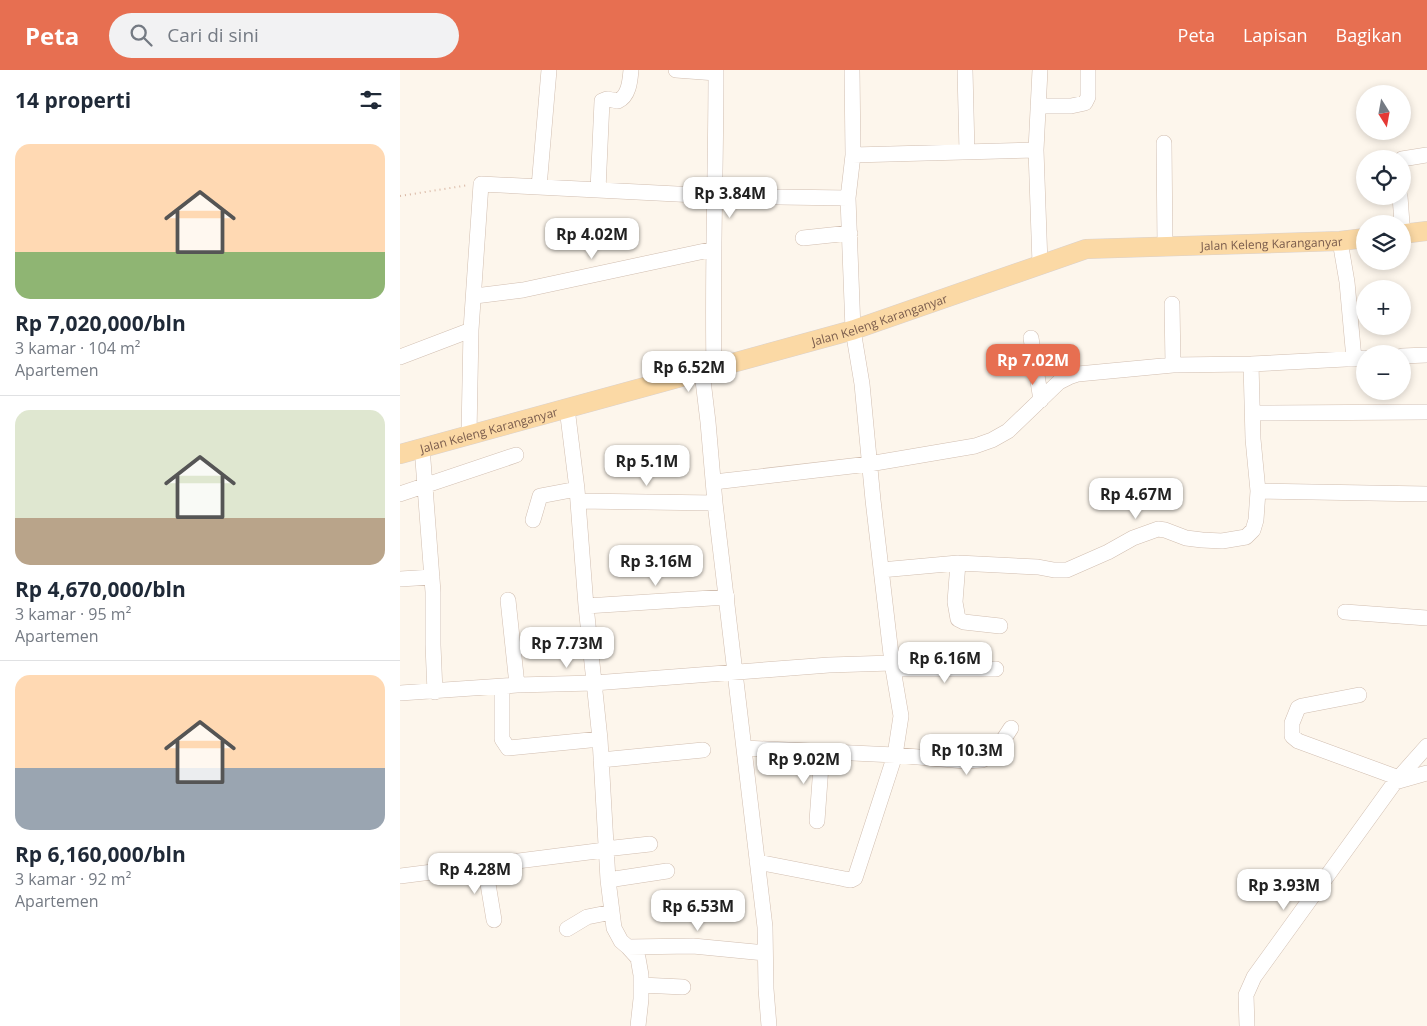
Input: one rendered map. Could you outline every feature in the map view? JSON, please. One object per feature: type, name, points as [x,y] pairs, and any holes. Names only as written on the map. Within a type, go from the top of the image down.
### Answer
[{"type":"main road","points":[[1411,233],[1427,231]]},
{"type":"main road","name":"Jalan Keleng Karanganyar","points":[[400,454],[853,330],[1086,249],[1356,239]]},
{"type":"street","points":[[539,187],[549,70]]},
{"type":"street","points":[[598,190],[602,101],[607,98],[618,100],[624,97],[628,91],[632,70]]},
{"type":"street","points":[[676,70],[716,71],[716,196],[707,416],[715,503],[765,926],[769,1026]]},
{"type":"street","points":[[757,862],[845,880],[855,878],[895,755],[902,716],[893,666],[869,464],[861,377],[853,330],[848,198],[852,155],[852,70]]},
{"type":"street","points":[[965,70],[966,152]]},
{"type":"street","points":[[1040,70],[1036,150],[1040,264]]},
{"type":"street","points":[[1038,106],[1085,104],[1088,98],[1088,70]]},
{"type":"street","points":[[1164,143],[1165,246]]},
{"type":"street","points":[[852,155],[1036,150]]},
{"type":"street","points":[[1411,158],[1427,155]]},
{"type":"street","points":[[470,434],[471,330],[475,296],[481,184],[716,196],[848,198]]},
{"type":"street","points":[[803,238],[850,234]]},
{"type":"street","points":[[1340,241],[1358,345]]},
{"type":"street","points":[[475,296],[523,290],[714,249]]},
{"type":"street","points":[[1172,304],[1173,365]]},
{"type":"street","points":[[400,357],[471,330]]},
{"type":"street","points":[[1030,338],[1041,400]]},
{"type":"street","points":[[1411,356],[1427,355]]},
{"type":"street","points":[[714,482],[869,464],[975,446],[1008,432],[1059,382],[1069,376],[1078,374],[1173,365],[1356,359]]},
{"type":"street","points":[[881,570],[958,563],[1067,570],[1108,552],[1133,538],[1158,530],[1165,530],[1186,538],[1202,540],[1222,541],[1246,537],[1253,530],[1256,520],[1258,492],[1251,364]]},
{"type":"street","points":[[567,408],[600,739],[608,880],[614,928],[621,942],[638,958],[641,975],[638,1026]]},
{"type":"street","points":[[1254,413],[1427,412]]},
{"type":"street","points":[[422,447],[432,577],[432,645],[435,692]]},
{"type":"street","points":[[400,494],[424,475],[516,455]]},
{"type":"street","points":[[1258,492],[1427,494]]},
{"type":"street","points":[[533,520],[540,496],[577,495],[715,503]]},
{"type":"street","points":[[958,563],[955,602],[958,619],[964,622],[1000,626]]},
{"type":"street","points":[[400,579],[432,577]]},
{"type":"street","points":[[586,606],[727,597]]},
{"type":"street","points":[[508,600],[509,686],[502,739],[508,748],[600,739]]},
{"type":"street","points":[[1344,612],[1427,618]]},
{"type":"street","points":[[400,694],[509,686],[594,683],[829,665],[996,668]]},
{"type":"street","points":[[1359,695],[1298,708],[1292,723],[1292,736],[1298,741],[1397,780],[1427,774]]},
{"type":"street","points":[[744,748],[895,755],[965,761],[982,760],[994,754],[1011,728]]},
{"type":"street","points":[[1247,1026],[1246,995],[1252,981],[1397,780],[1427,746]]},
{"type":"street","points":[[601,760],[703,750]]},
{"type":"street","points":[[817,821],[822,752]]},
{"type":"street","points":[[400,876],[650,844]]},
{"type":"street","points":[[485,866],[494,920]]},
{"type":"street","points":[[608,880],[667,871]]},
{"type":"street","points":[[566,930],[587,917],[612,912]]},
{"type":"street","points":[[628,947],[693,946],[765,953]]},
{"type":"street","points":[[641,985],[683,987]]},
{"type":"path","points":[[400,196],[481,184]]}]
